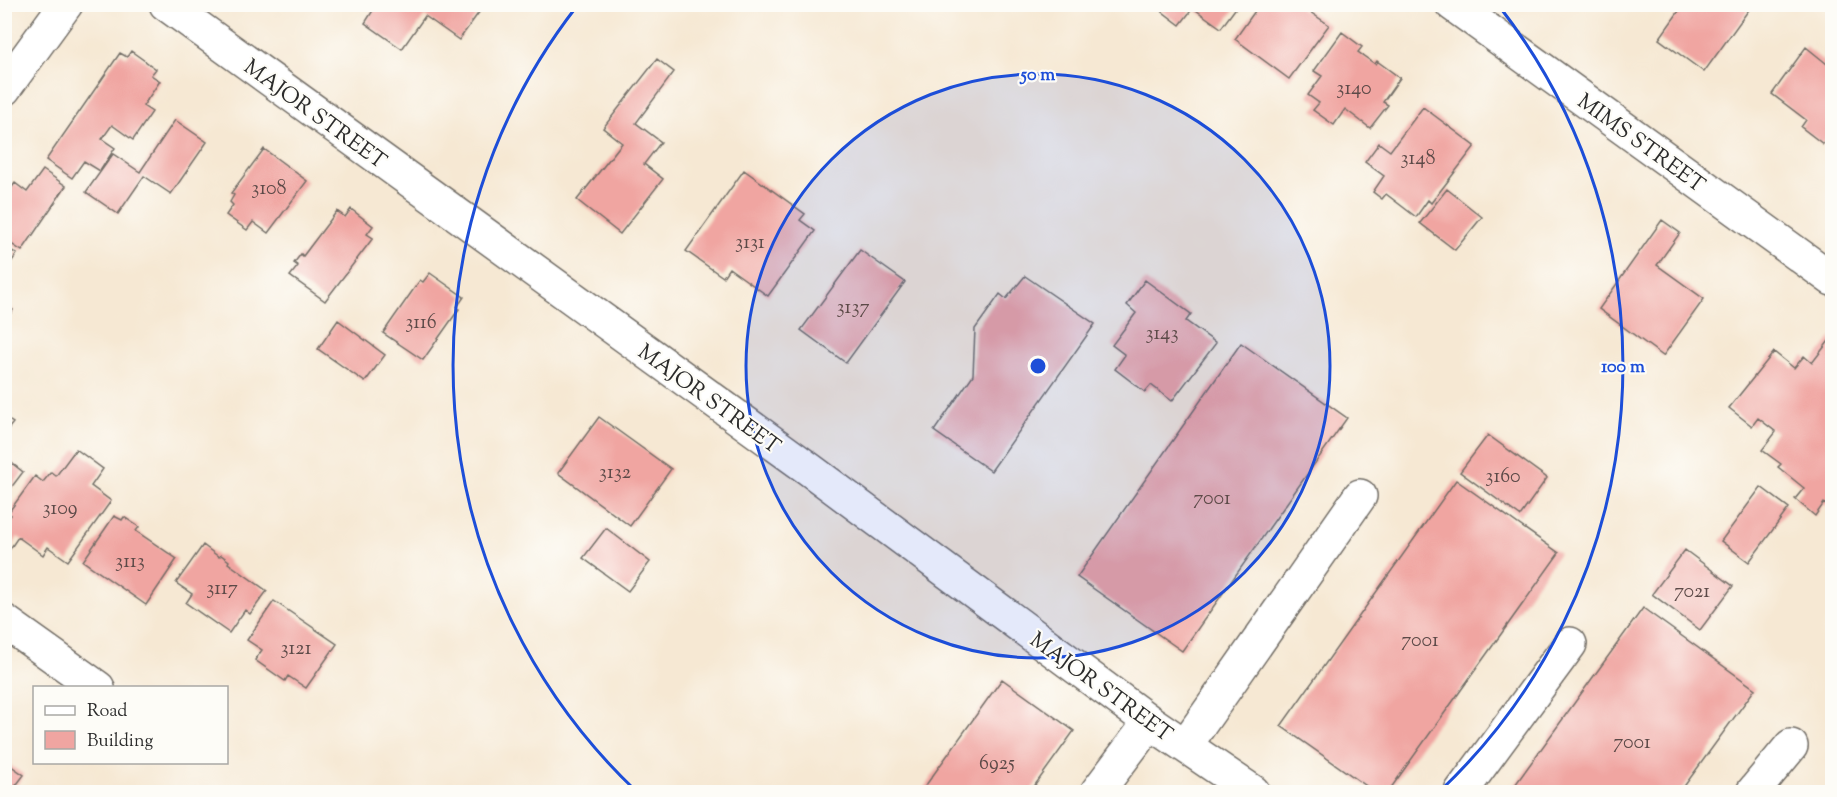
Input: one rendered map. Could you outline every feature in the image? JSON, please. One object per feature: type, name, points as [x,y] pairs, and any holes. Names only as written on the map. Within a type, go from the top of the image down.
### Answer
[{"type":"street","points":[[4,89],[66,4]]},
{"type":"street","name":"MAJOR STREET","points":[[166,4],[809,469],[1150,722],[1253,792]]},
{"type":"street","name":"MIMS STREET","points":[[1473,11],[1829,267]]},
{"type":"street","points":[[1185,746],[1360,496]]},
{"type":"street","points":[[4,621],[97,686]]},
{"type":"street","points":[[1461,792],[1570,644]]},
{"type":"street","points":[[1096,792],[1150,722]]},
{"type":"street","points":[[1753,792],[1791,746]]},
{"type":"building","points":[[377,4],[485,4],[459,40],[425,16],[402,49],[365,23]]},
{"type":"building","points":[[1260,4],[1295,4],[1329,25],[1289,79],[1235,39]]},
{"type":"building","points":[[1684,4],[1753,4],[1704,72],[1659,39]]},
{"type":"building","points":[[1162,5],[1238,5],[1221,28],[1193,8],[1180,25],[1159,9]]},
{"type":"building","points":[[1342,32],[1362,47],[1358,52],[1375,64],[1377,61],[1400,78],[1383,102],[1388,105],[1370,128],[1345,109],[1334,125],[1313,110],[1319,103],[1308,95],[1322,76],[1314,71]]},
{"type":"building","points":[[1806,47],[1832,68],[1832,142],[1827,138],[1823,144],[1801,127],[1806,120],[1772,94]]},
{"type":"building","points":[[131,51],[156,69],[151,75],[160,81],[143,106],[152,112],[133,140],[112,125],[102,139],[115,148],[100,171],[84,161],[72,178],[46,160],[120,53],[127,57]]},
{"type":"building","points":[[657,59],[674,72],[636,123],[661,142],[644,164],[663,179],[620,234],[577,200],[622,143],[603,128]]},
{"type":"building","points":[[1423,107],[1475,146],[1431,203],[1428,200],[1416,217],[1386,194],[1382,199],[1373,192],[1384,176],[1365,162],[1379,143],[1390,151]]},
{"type":"building","points":[[175,120],[207,142],[171,194],[144,176],[118,214],[86,192],[113,154],[140,172]]},
{"type":"building","points":[[264,149],[307,181],[268,233],[253,222],[247,230],[226,215],[233,205],[230,202],[234,195],[231,193]]},
{"type":"building","points":[[43,170],[66,186],[22,251],[4,239],[4,198],[15,183],[27,192]]},
{"type":"building","points":[[744,170],[805,214],[800,220],[815,231],[768,296],[729,268],[723,277],[686,251]]},
{"type":"building","points":[[1447,189],[1482,217],[1455,250],[1420,223]]},
{"type":"building","points":[[351,209],[373,226],[367,234],[373,238],[325,301],[290,276],[298,266],[294,263],[301,254],[303,256],[337,211],[345,217]]},
{"type":"building","points":[[1662,220],[1680,233],[1657,265],[1704,299],[1663,356],[1599,309]]},
{"type":"building","points":[[4,246],[17,254],[4,272]]},
{"type":"building","points":[[860,250],[905,282],[846,363],[801,330]]},
{"type":"building","points":[[430,273],[464,297],[457,307],[459,309],[423,360],[383,333],[420,280],[423,282]]},
{"type":"building","points":[[1025,276],[1095,324],[991,471],[934,431],[973,375],[975,329],[1000,294],[1006,299]]},
{"type":"building","points":[[1145,280],[1191,314],[1186,321],[1216,343],[1172,401],[1151,385],[1145,392],[1115,369],[1125,355],[1112,345],[1136,313],[1127,305]]},
{"type":"building","points":[[4,304],[13,310],[4,323]]},
{"type":"building","points":[[338,320],[385,355],[365,382],[318,349]]},
{"type":"building","points":[[1832,337],[1832,510],[1824,503],[1815,516],[1795,499],[1804,488],[1778,467],[1781,464],[1762,450],[1776,432],[1758,418],[1752,426],[1729,408],[1774,352],[1794,368],[1804,356],[1812,363]]},
{"type":"building","points":[[1241,343],[1347,418],[1182,651],[1077,577]]},
{"type":"building","points":[[4,417],[13,423],[4,434]]},
{"type":"building","points":[[599,417],[671,469],[630,526],[558,473]]},
{"type":"building","points":[[1488,435],[1547,478],[1520,516],[1460,472]]},
{"type":"building","points":[[76,449],[103,469],[91,486],[111,501],[68,561],[48,547],[43,555],[18,537],[8,552],[4,549],[4,524],[11,515],[8,513],[35,476],[43,482],[51,472],[56,476]]},
{"type":"building","points":[[4,457],[23,472],[7,493],[4,491]]},
{"type":"building","points":[[1456,480],[1559,553],[1388,792],[1375,792],[1281,726]]},
{"type":"building","points":[[1761,487],[1789,508],[1749,562],[1721,541]]},
{"type":"building","points":[[114,516],[122,520],[124,517],[139,527],[136,531],[177,559],[146,605],[83,561]]},
{"type":"building","points":[[606,528],[650,562],[628,591],[583,558]]},
{"type":"building","points":[[203,545],[219,557],[221,555],[229,561],[228,563],[267,591],[250,614],[245,610],[229,633],[186,603],[192,594],[176,583]]},
{"type":"building","points":[[1685,550],[1733,586],[1700,630],[1652,594]]},
{"type":"building","points":[[274,601],[337,644],[306,688],[288,676],[285,681],[255,660],[262,650],[247,640]]},
{"type":"building","points":[[1643,608],[1755,689],[1680,792],[1510,792]]},
{"type":"building","points":[[1002,679],[1074,731],[1030,792],[921,792]]},
{"type":"building","points":[[4,761],[24,775],[11,792],[4,792]]}]
